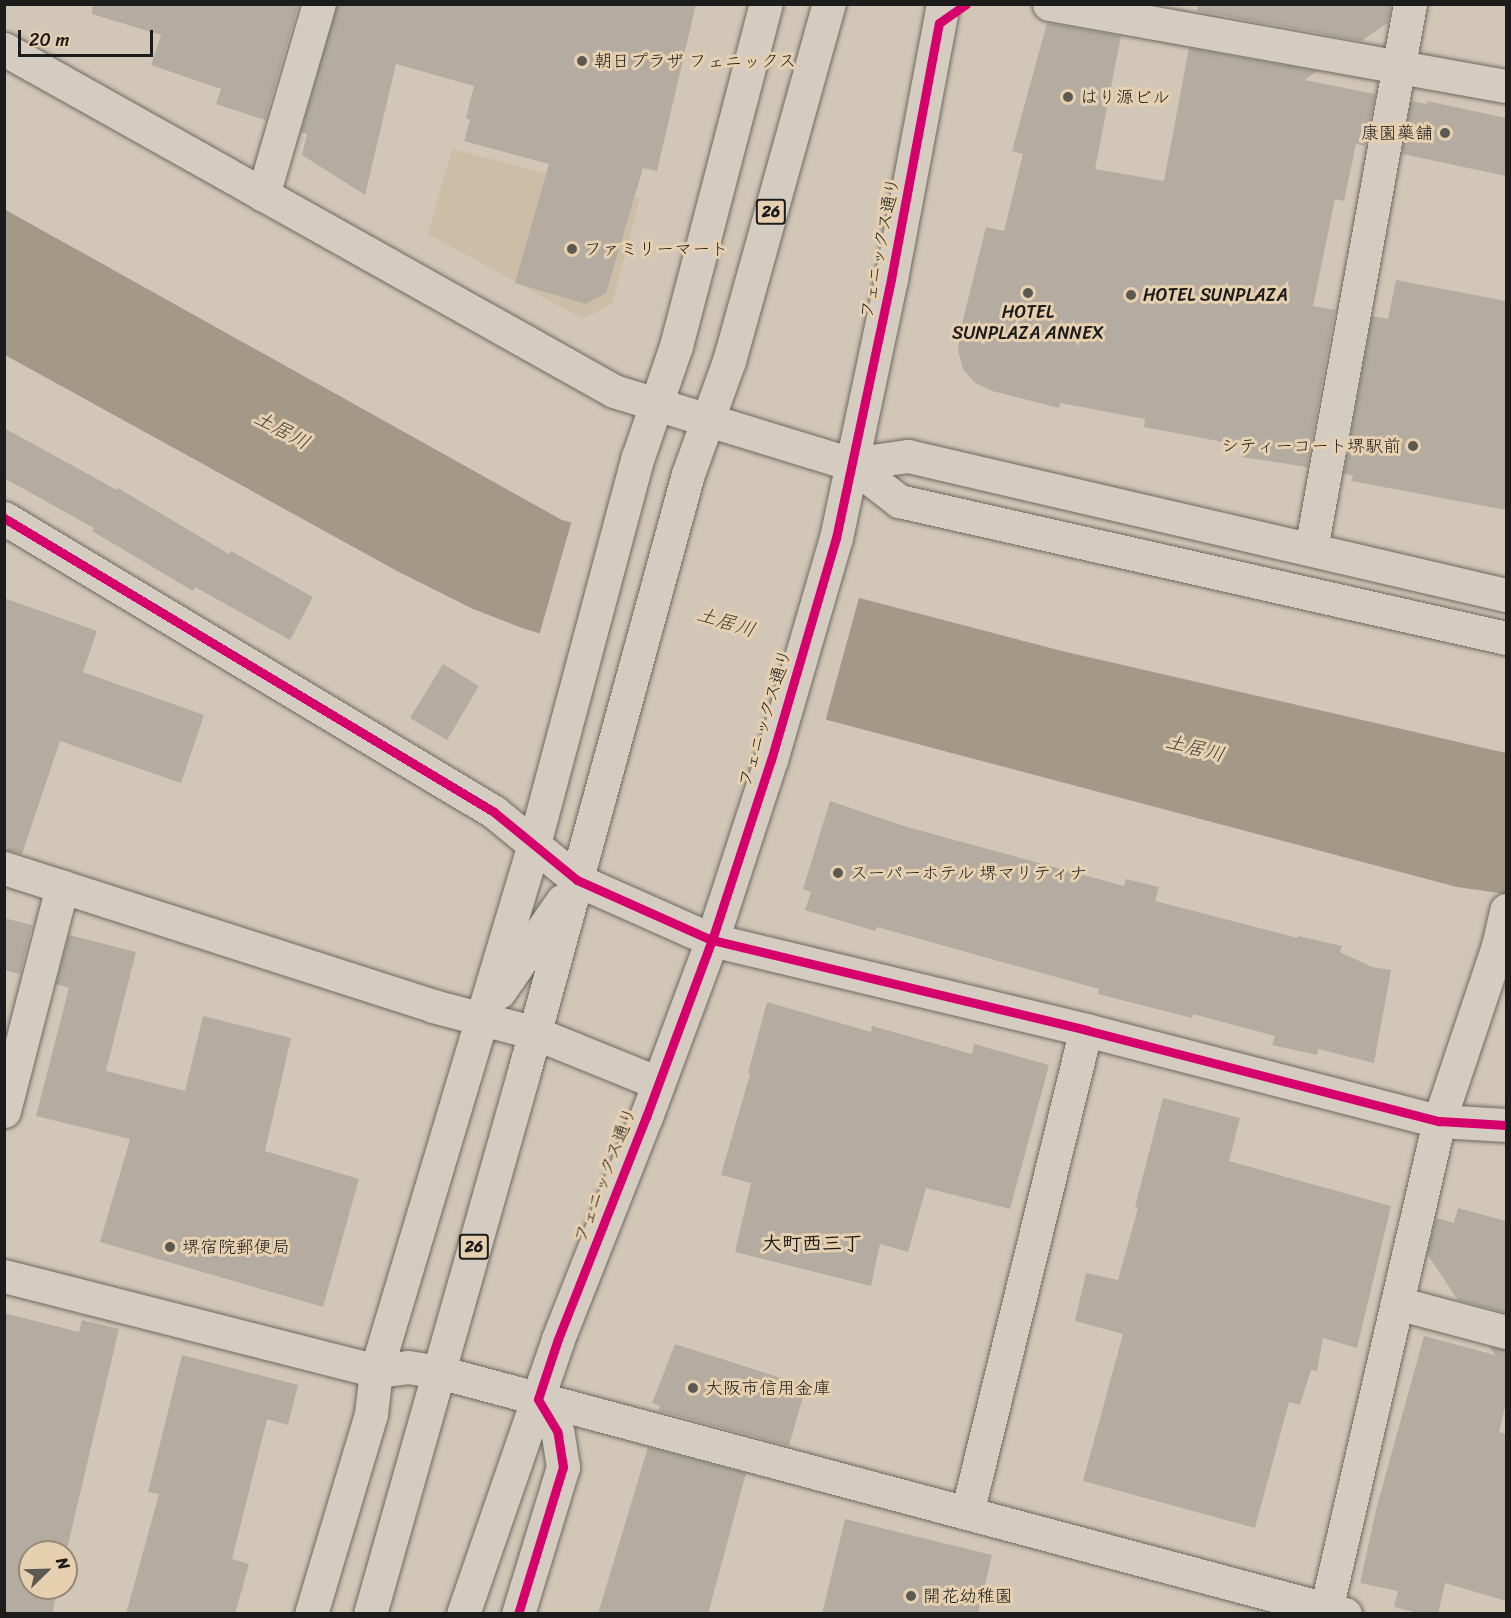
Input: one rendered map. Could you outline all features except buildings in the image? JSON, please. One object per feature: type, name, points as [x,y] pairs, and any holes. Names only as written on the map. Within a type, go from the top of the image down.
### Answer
[{"type":"main road","points":[[263,195],[319,4]]},
{"type":"main road","name":"26","points":[[312,1614],[371,1414],[376,1371],[534,844],[638,457],[675,346],[766,4]]},
{"type":"main road","name":"26","points":[[370,1614],[535,1034],[616,728],[688,474],[729,361],[829,4]]},
{"type":"main road","points":[[941,14],[966,4]]},
{"type":"main road","points":[[1049,4],[1506,86]]},
{"type":"main road","points":[[1311,549],[1410,4]]},
{"type":"main road","name":"フェニックス通り","points":[[463,1614],[558,1338],[712,940],[771,760],[836,538],[891,279],[941,14]]},
{"type":"main road","points":[[4,49],[614,391],[851,464],[899,501],[1506,638]]},
{"type":"main road","points":[[851,464],[908,456],[1506,596]]},
{"type":"main road","points":[[4,518],[494,812],[577,880],[712,940],[1086,1030],[1439,1121],[1506,1125]]},
{"type":"main road","points":[[4,868],[433,1006],[482,1017],[535,1034],[658,1083]]},
{"type":"main road","name":"26","points":[[482,1017],[577,880]]},
{"type":"main road","points":[[4,1111],[62,886]]},
{"type":"main road","points":[[4,1276],[376,1371],[408,1367],[439,1372],[1332,1612],[1397,1303],[1439,1121],[1498,946],[1506,910]]},
{"type":"main road","points":[[967,1514],[1086,1030]]},
{"type":"main road","points":[[1397,1303],[1506,1332]]},
{"type":"main road","points":[[518,1614],[563,1467],[557,1431],[538,1399]]},
{"type":"shaded area","points":[[452,149],[640,198],[612,304],[583,319],[428,234]]},
{"type":"water","name":"土居川","points":[[4,209],[562,520],[1062,651],[1506,753],[1506,894],[1457,887],[831,721],[522,628],[473,609],[397,571],[5,355]]},
{"type":"pier","points":[[572,520],[860,594],[825,722],[539,636]]},
{"type":"cycle path","points":[[518,1614],[563,1467],[557,1431],[538,1399],[558,1339],[646,1117],[712,940],[771,760],[836,538],[891,279],[939,23],[966,4]]},
{"type":"cycle path","points":[[4,518],[494,812],[577,880],[712,940],[1086,1030],[1439,1121],[1506,1125]]},
{"type":"place","name":"朝日プラザ フェニックス","points":[[582,61]]},
{"type":"place","name":"はり源ビル","points":[[1068,97]]},
{"type":"place","name":"康園藥舗","points":[[1445,133]]},
{"type":"place","name":"ファミリーマート","points":[[572,249]]},
{"type":"place","name":"HOTEL SUNPLAZA ANNEX","points":[[1028,293]]},
{"type":"place","name":"HOTEL SUNPLAZA","points":[[1131,295]]},
{"type":"place","name":"シティーコート堺駅前","points":[[1413,446]]},
{"type":"place","name":"スーパーホテル 堺マリティナ","points":[[838,873]]},
{"type":"place","name":"堺宿院郵便局","points":[[170,1247]]},
{"type":"place","name":"大阪市信用金庫","points":[[693,1388]]},
{"type":"place","name":"開花幼稚園","points":[[911,1596]]},
{"type":"district","name":"大町西三丁","points":[[812,1243]]}]
